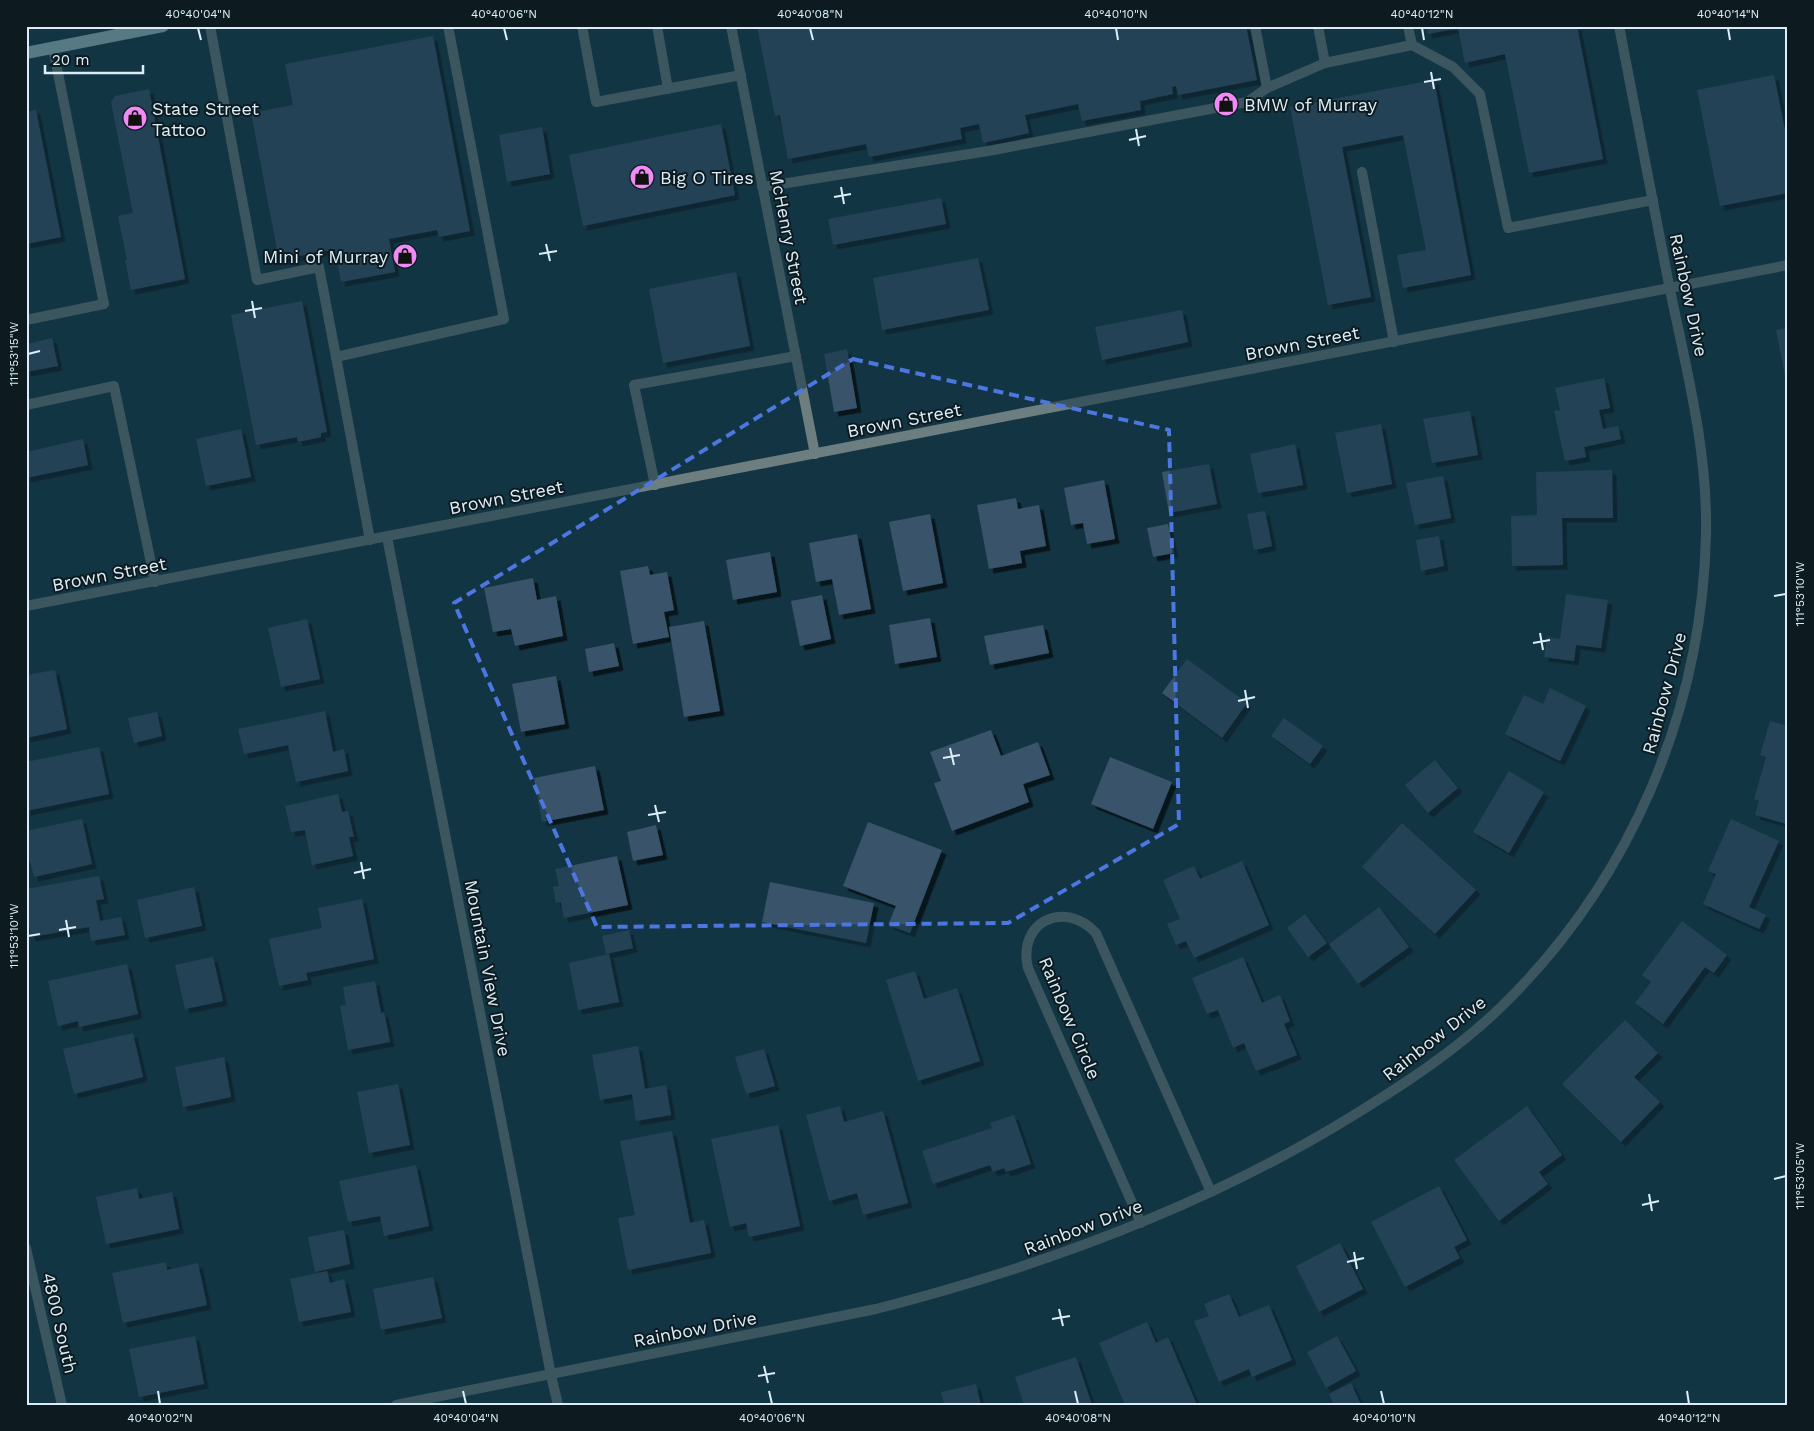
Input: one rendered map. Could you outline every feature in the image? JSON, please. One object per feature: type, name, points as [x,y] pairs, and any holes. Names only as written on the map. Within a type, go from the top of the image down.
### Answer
[{"type":"main road","points":[[26,53],[163,26]]},
{"type":"street","points":[[210,26],[257,280],[319,267],[370,540]]},
{"type":"street","points":[[336,357],[504,319],[448,26]]},
{"type":"street","points":[[582,26],[596,102],[741,75]]},
{"type":"street","points":[[657,26],[668,89]]},
{"type":"street","name":"McHenry Street","points":[[731,26],[815,454]]},
{"type":"street","points":[[1255,26],[1267,88]]},
{"type":"street","points":[[1318,26],[1325,63]]},
{"type":"street","points":[[1408,26],[1412,45]]},
{"type":"street","name":"Rainbow Drive","points":[[396,1405],[811,1322],[932,1294],[1016,1269],[1141,1223],[1264,1166],[1319,1137],[1416,1076],[1461,1042],[1502,1006],[1540,965],[1576,921],[1608,874],[1634,826],[1657,776],[1675,728],[1688,679],[1698,628],[1704,580],[1706,535],[1702,449],[1619,26]]},
{"type":"street","points":[[762,187],[988,152],[1238,104],[1247,102],[1267,88],[1325,63],[1412,45],[1453,67],[1480,94],[1508,228],[1653,200]]},
{"type":"street","points":[[26,320],[104,304],[53,48]]},
{"type":"street","points":[[1362,172],[1394,342]]},
{"type":"street","name":"Brown Street","points":[[26,606],[1788,265]]},
{"type":"street","points":[[655,485],[634,385],[796,356]]},
{"type":"street","points":[[26,406],[114,386],[155,582]]},
{"type":"street","name":"Mountain View Drive","points":[[387,536],[558,1405]]},
{"type":"street","name":"Rainbow Circle","points":[[1141,1223],[1028,968],[1026,946],[1030,936],[1046,920],[1057,917],[1079,919],[1096,933],[1210,1192]]},
{"type":"street","name":"4800 South","points":[[26,1248],[62,1405]]},
{"type":"highlighted area","points":[[853,359],[1169,430],[1179,824],[1008,923],[597,927],[454,603]]},
{"type":"building","points":[[757,26],[1246,26],[1257,80],[1178,95],[1176,86],[1172,87],[1173,94],[1140,101],[1141,110],[1082,121],[1078,104],[1025,115],[1029,133],[983,143],[979,124],[960,128],[962,139],[869,157],[866,144],[788,159],[780,115],[775,116]]},
{"type":"building","points":[[1426,26],[1577,26],[1603,159],[1529,173],[1505,54],[1465,63],[1458,28],[1428,34]]},
{"type":"building","points":[[433,36],[470,231],[439,237],[437,230],[389,239],[395,272],[341,282],[335,249],[279,260],[251,113],[293,105],[285,64]]},
{"type":"building","points":[[1774,75],[1788,145],[1788,193],[1720,206],[1697,90]]},
{"type":"building","points":[[1434,80],[1471,275],[1403,288],[1397,255],[1426,250],[1403,135],[1342,147],[1371,297],[1328,305],[1290,107]]},
{"type":"building","points":[[149,89],[185,279],[131,290],[118,216],[133,213],[111,102],[115,96]]},
{"type":"building","points":[[36,110],[61,237],[26,244],[26,112]]},
{"type":"building","points":[[721,124],[735,195],[583,226],[569,155]]},
{"type":"building","points":[[542,127],[550,174],[507,182],[499,135]]},
{"type":"building","points":[[941,198],[946,224],[833,245],[828,219]]},
{"type":"building","points":[[978,258],[989,310],[882,330],[873,278]]},
{"type":"building","points":[[736,272],[750,346],[663,363],[649,289]]},
{"type":"building","points":[[302,301],[327,432],[321,433],[321,437],[298,442],[297,437],[256,445],[231,315]]},
{"type":"building","points":[[1182,310],[1188,342],[1102,360],[1095,327]]},
{"type":"building","points":[[1788,328],[1788,386],[1787,386],[1776,330]]},
{"type":"building","points":[[52,338],[58,366],[26,372],[26,344]]},
{"type":"building","points":[[847,349],[857,408],[834,412],[824,354]]},
{"type":"building","points":[[1604,378],[1610,408],[1599,410],[1603,429],[1618,426],[1621,439],[1584,447],[1586,457],[1565,461],[1554,411],[1560,410],[1555,388]]},
{"type":"building","points":[[1470,411],[1478,455],[1432,463],[1423,419]]},
{"type":"building","points":[[1381,424],[1392,484],[1347,493],[1335,433]]},
{"type":"building","points":[[241,429],[251,477],[206,486],[196,439]]},
{"type":"building","points":[[83,439],[88,465],[26,478],[26,452]]},
{"type":"building","points":[[1295,444],[1303,485],[1258,493],[1250,454]]},
{"type":"building","points":[[1209,464],[1217,504],[1169,513],[1162,472]]},
{"type":"building","points":[[1612,470],[1613,518],[1562,518],[1563,565],[1512,566],[1511,516],[1537,515],[1536,472]]},
{"type":"building","points":[[1443,476],[1451,518],[1415,525],[1406,483]]},
{"type":"building","points":[[1104,480],[1115,539],[1087,544],[1083,523],[1071,525],[1064,488]]},
{"type":"building","points":[[1016,498],[1018,509],[1039,505],[1046,546],[1020,551],[1022,563],[989,569],[977,505]]},
{"type":"building","points":[[1265,511],[1272,546],[1254,550],[1247,514]]},
{"type":"building","points":[[930,514],[943,583],[903,591],[889,522]]},
{"type":"building","points":[[1168,524],[1174,553],[1153,557],[1147,528]]},
{"type":"building","points":[[857,534],[871,609],[839,615],[832,579],[816,582],[809,543]]},
{"type":"building","points":[[1439,536],[1444,566],[1421,571],[1416,540]]},
{"type":"building","points":[[770,552],[777,592],[733,600],[726,560]]},
{"type":"building","points":[[648,566],[650,575],[667,572],[674,610],[664,612],[669,637],[633,644],[620,571]]},
{"type":"building","points":[[533,578],[537,600],[556,596],[563,636],[515,646],[511,629],[493,632],[484,588]]},
{"type":"building","points":[[1566,594],[1608,600],[1601,648],[1576,645],[1574,661],[1544,657],[1547,637],[1560,639]]},
{"type":"building","points":[[822,595],[831,639],[800,646],[791,601]]},
{"type":"building","points":[[930,618],[937,657],[895,664],[889,625]]},
{"type":"building","points":[[307,619],[320,679],[281,687],[268,628]]},
{"type":"building","points":[[704,621],[720,711],[684,717],[669,627]]},
{"type":"building","points":[[1043,625],[1049,653],[990,665],[984,636]]},
{"type":"building","points":[[614,643],[619,666],[589,672],[585,649]]},
{"type":"building","points":[[1187,659],[1247,703],[1222,738],[1162,693]]},
{"type":"building","points":[[55,670],[67,729],[26,738],[26,675]]},
{"type":"building","points":[[556,676],[565,724],[521,732],[512,684]]},
{"type":"building","points":[[1550,688],[1586,706],[1560,761],[1505,734],[1524,695],[1543,704]]},
{"type":"building","points":[[325,711],[333,752],[344,749],[348,771],[296,782],[288,745],[244,754],[238,729]]},
{"type":"building","points":[[157,712],[162,736],[134,743],[128,718]]},
{"type":"building","points":[[1284,718],[1323,746],[1310,764],[1271,736]]},
{"type":"building","points":[[1770,721],[1788,726],[1787,824],[1755,815],[1759,801],[1754,799],[1766,757],[1760,755]]},
{"type":"building","points":[[991,730],[1001,756],[1038,742],[1050,775],[1023,784],[1029,802],[952,831],[934,783],[941,781],[930,752]]},
{"type":"building","points":[[99,747],[109,794],[26,811],[26,762]]},
{"type":"building","points":[[1110,757],[1172,782],[1153,829],[1091,804]]},
{"type":"building","points":[[1435,760],[1458,788],[1428,813],[1405,785]]},
{"type":"building","points":[[595,766],[604,810],[542,822],[534,778]]},
{"type":"building","points":[[1509,771],[1544,792],[1509,853],[1473,832]]},
{"type":"building","points":[[338,794],[342,812],[348,811],[354,837],[349,837],[353,856],[312,865],[305,830],[291,832],[285,806]]},
{"type":"building","points":[[82,819],[92,864],[34,877],[30,861],[26,862],[26,831]]},
{"type":"building","points":[[1731,819],[1779,841],[1749,907],[1766,915],[1759,929],[1703,904],[1716,874],[1708,871]]},
{"type":"building","points":[[868,822],[942,850],[910,933],[888,925],[896,906],[843,886]]},
{"type":"building","points":[[1402,823],[1476,890],[1435,934],[1362,867]]},
{"type":"building","points":[[656,825],[663,855],[633,861],[627,832]]},
{"type":"building","points":[[617,856],[628,905],[564,918],[561,902],[556,903],[553,887],[559,886],[555,869]]},
{"type":"building","points":[[1242,861],[1269,925],[1194,958],[1186,941],[1176,945],[1167,924],[1180,919],[1163,880],[1194,866],[1200,879]]},
{"type":"building","points":[[99,876],[104,899],[96,900],[100,921],[121,917],[125,935],[91,941],[89,927],[31,937],[26,910],[26,889]]},
{"type":"building","points":[[770,882],[874,903],[866,943],[762,922]]},
{"type":"building","points":[[194,887],[202,926],[145,938],[137,900]]},
{"type":"building","points":[[362,899],[374,959],[306,973],[308,980],[279,986],[269,939],[322,928],[318,908]]},
{"type":"building","points":[[1379,907],[1409,947],[1358,984],[1329,944]]},
{"type":"building","points":[[1305,914],[1327,943],[1308,957],[1287,928]]},
{"type":"building","points":[[1682,921],[1727,955],[1714,973],[1705,967],[1663,1024],[1635,1003],[1651,982],[1642,975]]},
{"type":"building","points":[[629,930],[633,948],[606,954],[602,936]]},
{"type":"building","points":[[609,954],[619,1002],[578,1010],[569,963]]},
{"type":"building","points":[[213,957],[223,1001],[185,1009],[175,965]]},
{"type":"building","points":[[1243,957],[1262,1003],[1280,995],[1290,1021],[1284,1024],[1297,1055],[1256,1071],[1244,1043],[1233,1048],[1218,1010],[1207,1014],[1192,978]]},
{"type":"building","points":[[127,964],[138,1014],[79,1027],[78,1021],[58,1026],[48,981]]},
{"type":"building","points":[[915,971],[924,999],[957,988],[980,1061],[918,1081],[886,980]]},
{"type":"building","points":[[375,981],[381,1013],[384,1012],[390,1042],[348,1050],[340,1006],[346,1005],[343,987]]},
{"type":"building","points":[[1625,1020],[1658,1053],[1634,1077],[1660,1102],[1621,1142],[1562,1084]]},
{"type":"building","points":[[133,1033],[143,1077],[74,1094],[63,1049]]},
{"type":"building","points":[[638,1046],[645,1089],[666,1085],[671,1115],[636,1121],[632,1094],[600,1100],[592,1055]]},
{"type":"building","points":[[764,1049],[775,1086],[746,1094],[735,1057]]},
{"type":"building","points":[[224,1057],[231,1097],[183,1107],[175,1067]]},
{"type":"building","points":[[398,1084],[410,1145],[369,1153],[357,1092]]},
{"type":"building","points":[[840,1106],[844,1122],[883,1111],[908,1203],[863,1215],[857,1193],[829,1201],[806,1115]]},
{"type":"building","points":[[1527,1106],[1562,1155],[1539,1172],[1548,1184],[1499,1221],[1454,1160]]},
{"type":"building","points":[[1014,1115],[1031,1164],[1006,1172],[1004,1168],[993,1172],[990,1165],[933,1184],[922,1151],[992,1128],[990,1123]]},
{"type":"building","points":[[778,1125],[800,1226],[749,1237],[746,1223],[730,1227],[711,1139]]},
{"type":"building","points":[[672,1131],[690,1223],[704,1220],[711,1253],[628,1270],[618,1218],[635,1215],[620,1141]]},
{"type":"building","points":[[416,1165],[429,1226],[384,1236],[380,1216],[348,1222],[339,1181]]},
{"type":"building","points":[[1439,1186],[1467,1240],[1454,1247],[1460,1258],[1405,1287],[1371,1222]]},
{"type":"building","points":[[137,1188],[139,1199],[172,1192],[179,1229],[106,1244],[96,1197]]},
{"type":"building","points":[[344,1230],[350,1264],[315,1272],[308,1237]]},
{"type":"building","points":[[1340,1243],[1363,1289],[1319,1312],[1296,1266]]},
{"type":"building","points":[[166,1262],[167,1270],[198,1263],[207,1305],[123,1323],[112,1273]]},
{"type":"building","points":[[327,1271],[330,1283],[344,1279],[351,1312],[299,1322],[290,1279]]},
{"type":"building","points":[[433,1277],[442,1318],[381,1330],[373,1289]]},
{"type":"building","points":[[1229,1294],[1239,1317],[1269,1305],[1292,1360],[1252,1377],[1249,1369],[1219,1382],[1194,1321],[1209,1316],[1204,1304]]},
{"type":"building","points":[[1147,1322],[1156,1343],[1168,1337],[1197,1405],[1125,1405],[1099,1343]]},
{"type":"building","points":[[195,1336],[204,1384],[139,1397],[129,1349]]},
{"type":"building","points":[[1337,1336],[1356,1371],[1326,1388],[1307,1352]]},
{"type":"building","points":[[1076,1357],[1092,1405],[1024,1405],[1015,1377]]},
{"type":"building","points":[[1351,1383],[1361,1405],[1334,1405],[1329,1394]]},
{"type":"building","points":[[976,1384],[981,1405],[940,1405],[944,1403],[941,1392]]},
{"type":"place","name":"BMW of Murray","points":[[1226,104]]},
{"type":"place","name":"State Street Tattoo","points":[[135,118]]},
{"type":"place","name":"Big O Tires","points":[[642,177]]},
{"type":"place","name":"Mini of Murray","points":[[405,256]]}]
